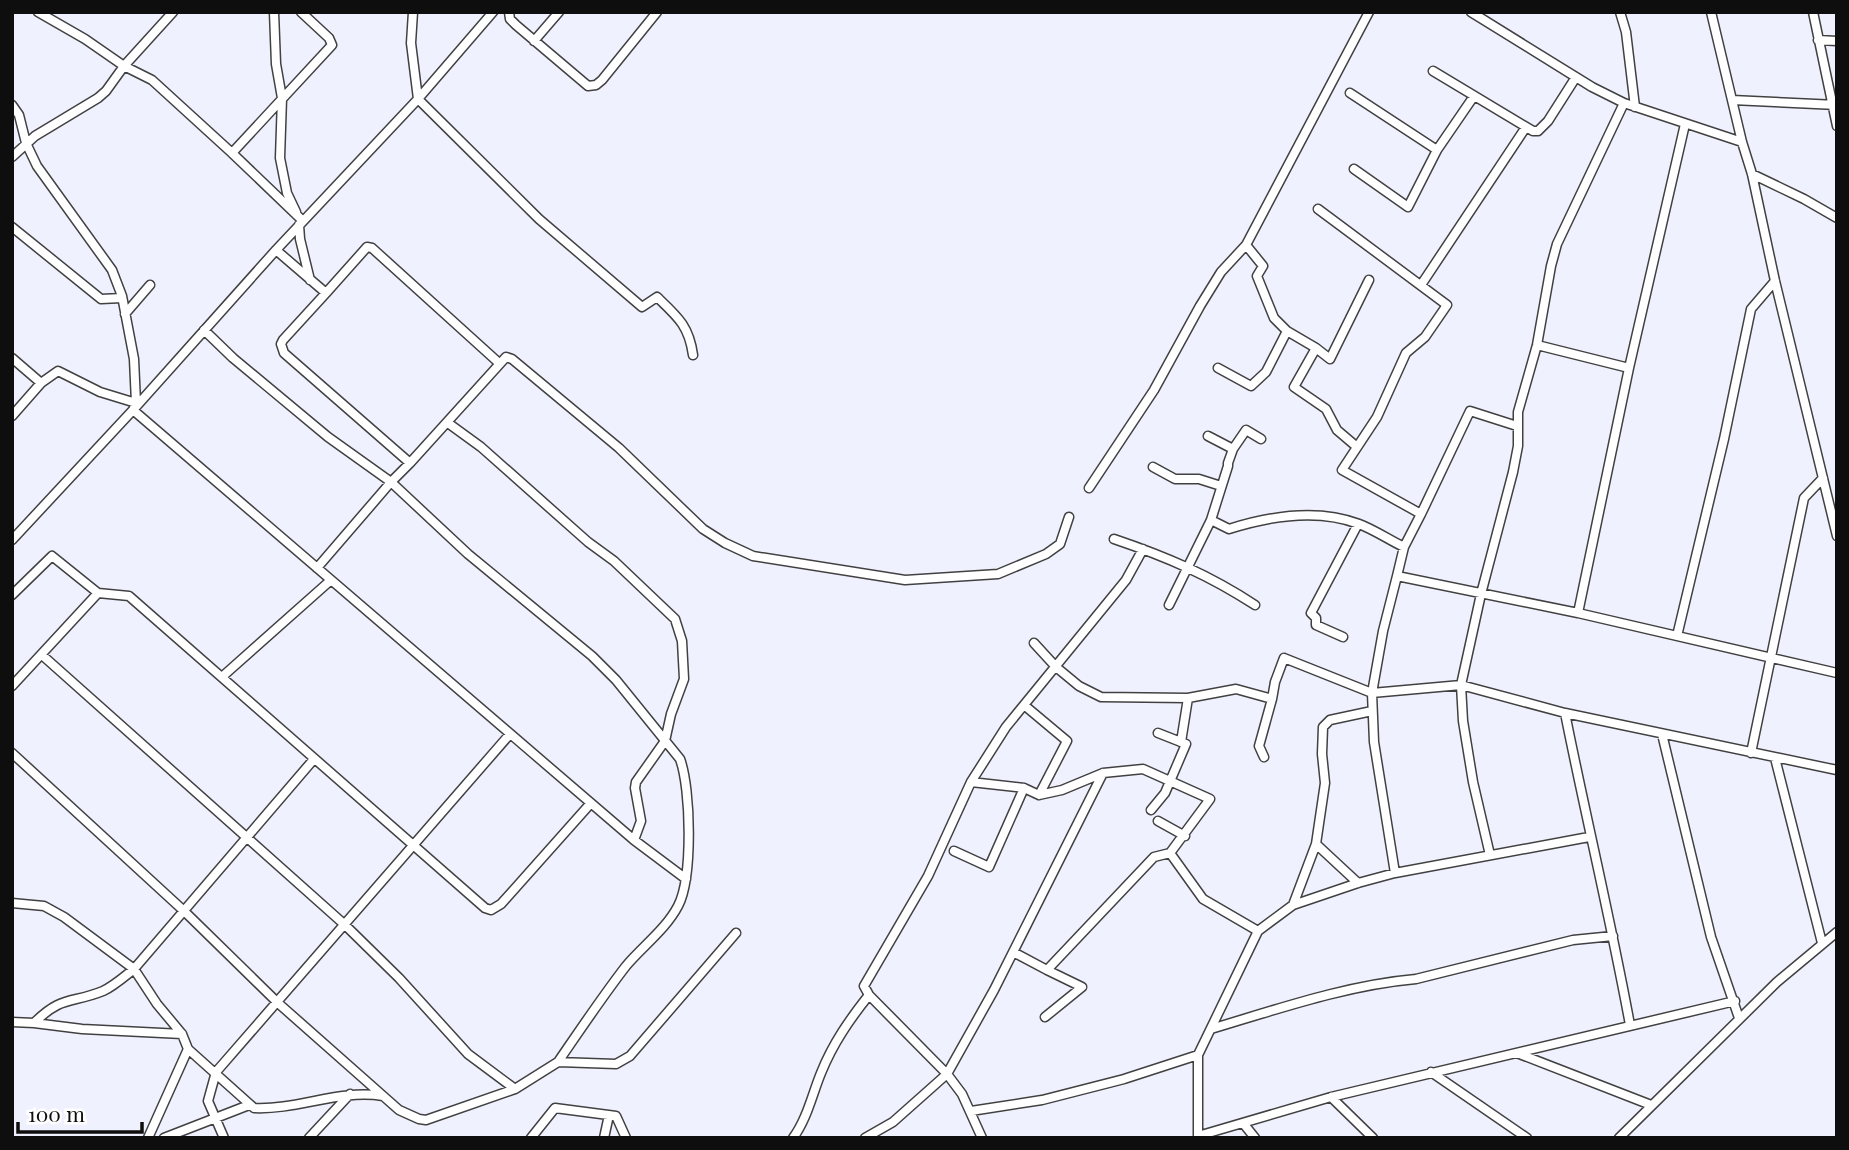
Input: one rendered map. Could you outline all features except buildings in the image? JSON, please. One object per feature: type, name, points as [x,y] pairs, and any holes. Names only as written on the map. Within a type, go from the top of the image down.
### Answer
[{"type":"street","points":[[38,12],[85,39],[124,66],[152,80],[232,153],[300,221]]},
{"type":"street","points":[[12,156],[26,143],[106,91],[124,66],[173,12]]},
{"type":"street","points":[[274,12],[276,64],[282,98],[280,158],[288,193],[300,221],[300,239],[310,280]]},
{"type":"street","points":[[232,153],[332,45],[332,41],[301,12]]},
{"type":"street","points":[[413,12],[411,43],[418,99],[539,219],[642,307],[657,297],[682,321],[691,338],[693,355]]},
{"type":"street","points":[[12,540],[135,407],[300,221],[418,99],[493,12]]},
{"type":"street","points":[[509,12],[510,19],[516,25],[588,86],[596,85],[628,51],[657,12]]},
{"type":"street","points":[[534,41],[559,12]]},
{"type":"street","points":[[1089,488],[1154,390],[1221,272],[1246,245],[1369,12]]},
{"type":"street","points":[[1471,12],[1482,15],[1576,77],[1624,103],[1742,142]]},
{"type":"street","points":[[1620,12],[1626,32],[1635,107]]},
{"type":"street","points":[[1711,12],[1837,536]]},
{"type":"street","points":[[1813,12],[1835,105],[1837,126]]},
{"type":"street","points":[[1818,40],[1837,41]]},
{"type":"street","points":[[1433,71],[1533,131],[1542,128],[1576,77]]},
{"type":"street","points":[[1350,93],[1437,150]]},
{"type":"street","points":[[1354,169],[1408,207],[1437,150],[1474,96]]},
{"type":"street","points":[[1732,100],[1835,105]]},
{"type":"street","points":[[1490,855],[1471,770],[1463,720],[1461,685],[1481,594],[1513,472],[1518,446],[1518,412],[1537,345],[1557,244],[1624,103]]},
{"type":"street","points":[[12,105],[19,115],[26,143],[44,177],[112,270],[122,298],[135,359],[135,407]]},
{"type":"street","points":[[1578,613],[1629,368],[1685,124]]},
{"type":"street","points":[[1421,285],[1526,127]]},
{"type":"street","points":[[1752,174],[1836,216]]},
{"type":"street","points":[[1318,209],[1447,305],[1424,337],[1406,353],[1377,417],[1342,470],[1421,514]]},
{"type":"street","points":[[12,227],[102,299],[122,298]]},
{"type":"street","points":[[1246,245],[1262,263],[1257,276],[1274,318],[1287,331],[1330,359],[1369,280]]},
{"type":"street","points":[[410,463],[284,353],[281,344],[283,340],[367,247],[372,248],[499,363]]},
{"type":"street","points":[[275,250],[326,293]]},
{"type":"street","points":[[1677,636],[1724,439],[1751,309],[1775,281]]},
{"type":"street","points":[[125,314],[150,285]]},
{"type":"street","points":[[12,753],[184,911],[278,1003],[383,1096],[408,1115],[426,1120],[515,1089],[558,1062],[627,965],[677,908],[686,879],[689,800],[686,774],[680,759],[616,680],[592,656],[468,554],[391,482],[328,437],[233,358],[204,330]]},
{"type":"street","points":[[1218,368],[1251,386],[1266,372],[1287,331]]},
{"type":"street","points":[[1537,345],[1629,368]]},
{"type":"street","points":[[1316,348],[1294,387],[1326,409],[1337,430],[1357,447]]},
{"type":"street","points":[[317,568],[391,482],[506,357],[512,359],[619,448],[703,529],[753,556],[905,580],[998,574],[1046,554],[1060,544],[1069,517]]},
{"type":"street","points":[[12,358],[41,383]]},
{"type":"street","points":[[12,416],[41,383],[58,371],[135,407],[510,734],[634,840],[686,879]]},
{"type":"street","points":[[1395,873],[1374,741],[1372,693],[1383,631],[1404,547],[1470,411],[1517,426]]},
{"type":"street","points":[[448,423],[481,447],[587,542],[614,561],[675,619],[682,641],[684,679],[671,714],[665,741],[636,782],[641,821],[634,840]]},
{"type":"street","points":[[1169,605],[1211,520],[1233,449],[1246,430],[1261,439]]},
{"type":"street","points":[[1208,436],[1233,449]]},
{"type":"street","points":[[1153,467],[1175,479],[1199,479],[1221,486]]},
{"type":"street","points":[[1751,753],[1804,498],[1823,478]]},
{"type":"street","points":[[1211,520],[1228,529],[1259,520],[1313,514],[1358,524],[1404,547]]},
{"type":"street","points":[[1343,637],[1317,625],[1311,612],[1358,524]]},
{"type":"street","points":[[1114,539],[1187,566],[1220,582],[1255,606]]},
{"type":"street","points":[[982,1138],[962,1094],[947,1074],[864,986],[928,876],[971,782],[1006,727],[1126,580],[1143,549]]},
{"type":"street","points":[[12,595],[52,556],[99,593],[129,596],[485,908],[491,910],[501,904],[591,803]]},
{"type":"street","points":[[1397,576],[1578,613],[1837,673]]},
{"type":"street","points":[[223,676],[331,580]]},
{"type":"street","points":[[12,686],[99,593]]},
{"type":"street","points":[[1034,643],[1056,667],[1079,685],[1101,697],[1188,698],[1236,690],[1272,699]]},
{"type":"street","points":[[43,655],[345,925],[399,978],[468,1054],[515,1089]]},
{"type":"street","points":[[1264,757],[1259,746],[1275,682],[1284,659],[1372,693],[1461,685],[1565,713],[1837,769]]},
{"type":"street","points":[[1181,742],[1188,698]]},
{"type":"street","points":[[1024,705],[1067,741],[1039,795]]},
{"type":"street","points":[[1293,905],[1316,844],[1325,783],[1323,727],[1330,720],[1372,710]]},
{"type":"street","points":[[1565,713],[1630,1025]]},
{"type":"street","points":[[1152,810],[1166,793],[1186,744],[1158,733]]},
{"type":"street","points":[[224,1138],[208,1101],[216,1072],[510,734]]},
{"type":"street","points":[[1662,734],[1711,937],[1739,1018]]},
{"type":"street","points":[[1775,758],[1822,943]]},
{"type":"street","points":[[34,1023],[57,1004],[104,991],[134,969],[314,759]]},
{"type":"street","points":[[971,782],[1024,788],[1039,795],[1062,790],[1103,773],[1143,769],[1210,799],[1170,853],[1154,857],[1046,970]]},
{"type":"street","points":[[865,1138],[893,1122],[947,1074],[994,989],[1103,773]]},
{"type":"street","points":[[954,850],[989,867],[1024,788]]},
{"type":"street","points":[[1158,821],[1185,836]]},
{"type":"street","points":[[1589,837],[1395,873],[1358,883],[1293,905],[1258,931],[1198,1055],[1198,1137],[1331,1097],[1735,1001]]},
{"type":"street","points":[[1316,844],[1358,883]]},
{"type":"street","points":[[1170,853],[1203,899],[1258,931]]},
{"type":"street","points":[[12,903],[44,906],[64,916],[134,969],[157,1004],[182,1034],[188,1049],[254,1108],[272,1108],[350,1094],[383,1096]]},
{"type":"street","points":[[1619,1138],[1739,1018],[1837,932]]},
{"type":"street","points":[[558,1062],[616,1064],[630,1056],[736,933]]},
{"type":"street","points":[[1211,1029],[1393,981],[1416,979],[1573,940],[1613,936]]},
{"type":"street","points":[[1013,952],[1082,987],[1045,1017]]},
{"type":"street","points":[[793,1138],[842,1029],[870,995]]},
{"type":"street","points":[[12,1022],[182,1034]]},
{"type":"street","points":[[148,1138],[188,1049]]},
{"type":"street","points":[[1517,1053],[1651,1105]]},
{"type":"street","points":[[971,1111],[1042,1100],[1124,1079],[1198,1055]]},
{"type":"street","points":[[1431,1072],[1527,1138]]},
{"type":"street","points":[[309,1138],[350,1094]]},
{"type":"street","points":[[1331,1097],[1373,1138]]},
{"type":"street","points":[[163,1138],[249,1105]]},
{"type":"street","points":[[531,1138],[555,1108],[616,1116],[626,1138]]},
{"type":"street","points":[[604,1138],[609,1115]]},
{"type":"street","points":[[1243,1123],[1255,1138]]}]
